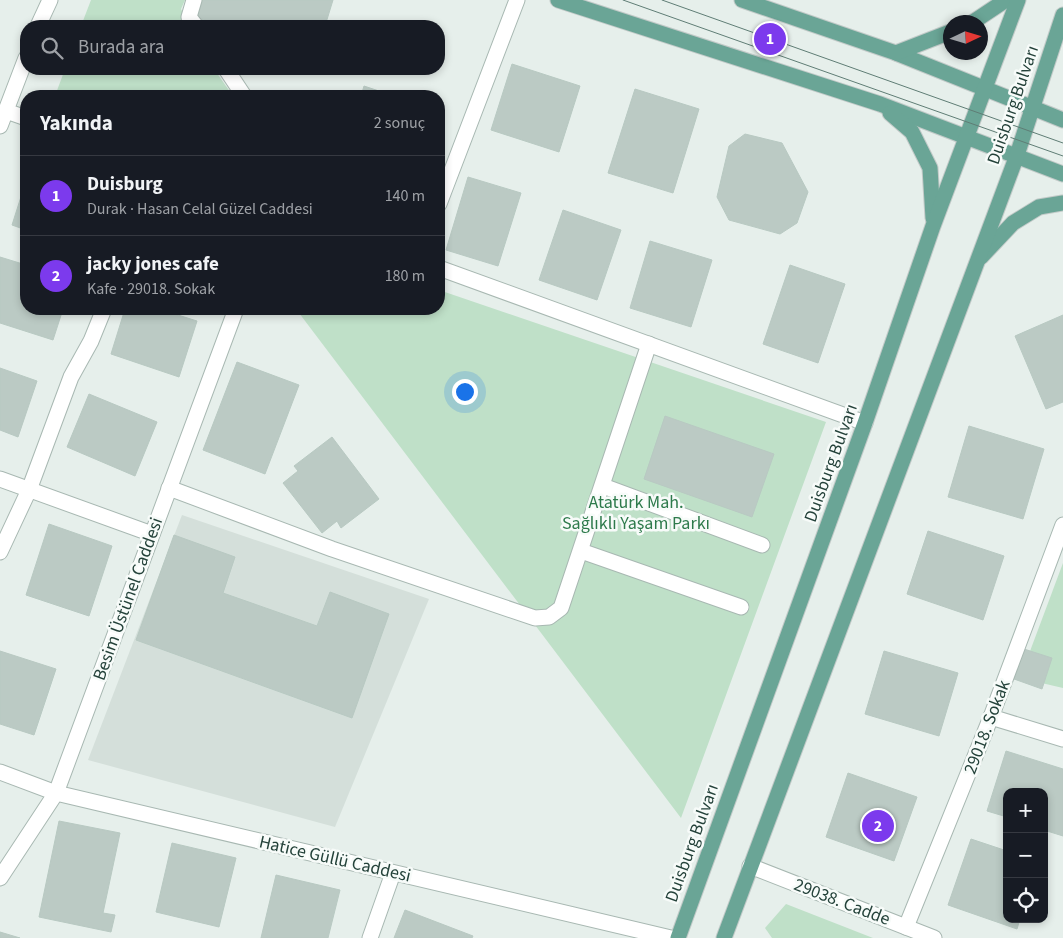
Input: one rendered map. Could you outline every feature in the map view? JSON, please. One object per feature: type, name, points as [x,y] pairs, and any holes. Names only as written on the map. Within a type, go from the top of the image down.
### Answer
[{"type":"main road","points":[[558,0],[880,104],[1016,158],[1063,174]]},
{"type":"main road","points":[[742,0],[896,53],[1063,120]]},
{"type":"main road","points":[[983,15],[1006,0]]},
{"type":"main road","name":"Duisburg Bulvarı","points":[[678,938],[865,423],[933,226],[1018,0]]},
{"type":"main road","name":"Duisburg Bulvarı","points":[[724,938],[975,263],[1016,158],[1063,15]]},
{"type":"main road","points":[[896,53],[943,35]]},
{"type":"main road","points":[[880,104],[912,132],[922,149],[930,168],[933,226]]},
{"type":"main road","points":[[975,263],[1013,223],[1039,207],[1063,203]]},
{"type":"street","points":[[191,20],[189,17],[194,0]]},
{"type":"street","points":[[445,188],[517,0]]},
{"type":"street","points":[[40,20],[48,2]]},
{"type":"street","points":[[0,126],[20,74]]},
{"type":"street","points":[[230,75],[240,90]]},
{"type":"street","points":[[6,111],[20,116]]},
{"type":"street","points":[[445,270],[865,423]]},
{"type":"street","points":[[0,552],[30,490],[72,377],[91,342],[102,315]]},
{"type":"street","name":"Besim Üstünel Caddesi","points":[[0,878],[56,793],[234,315]]},
{"type":"street","points":[[169,488],[332,549],[535,618],[549,617],[561,608],[649,344]]},
{"type":"street","points":[[0,479],[152,534]]},
{"type":"street","points":[[603,486],[762,545]]},
{"type":"street","name":"29018. Sokak","points":[[906,927],[991,718],[1063,525]]},
{"type":"street","points":[[581,551],[741,607]]},
{"type":"street","points":[[991,718],[1063,739]]},
{"type":"street","name":"Hatice Güllü Caddesi","points":[[0,772],[56,793],[671,938]]},
{"type":"street","name":"29038. Cadde","points":[[750,866],[934,938]]},
{"type":"street","points":[[370,938],[393,873]]},
{"type":"shaded area","points":[[182,515],[429,599],[335,827],[88,760]]},
{"type":"green space","points":[[91,0],[185,0],[181,9],[186,20],[83,20]]},
{"type":"green space","points":[[63,75],[218,75],[229,90],[57,90]]},
{"type":"green space","name":"Atatürk Mah. Sağlıklı Yaşam Parkı","points":[[445,292],[826,422],[681,818],[301,315],[445,315]]},
{"type":"green space","points":[[1063,563],[1063,688],[1020,678]]},
{"type":"green space","points":[[786,904],[873,938],[772,938],[765,928]]},
{"type":"building","points":[[199,0],[333,0],[327,20],[204,20],[194,17]]},
{"type":"building","points":[[512,64],[580,86],[559,152],[491,130]]},
{"type":"building","points":[[364,86],[376,90],[363,90]]},
{"type":"building","points":[[635,89],[699,109],[673,193],[608,173]]},
{"type":"building","points":[[745,134],[782,143],[808,192],[797,223],[780,234],[729,220],[717,197],[729,146]]},
{"type":"building","points":[[468,177],[521,193],[498,266],[446,250]]},
{"type":"building","points":[[20,200],[20,228],[12,225]]},
{"type":"building","points":[[563,210],[621,230],[597,300],[539,280]]},
{"type":"building","points":[[650,241],[712,260],[691,327],[630,308]]},
{"type":"building","points":[[0,257],[20,263],[20,315],[61,315],[53,340],[0,323]]},
{"type":"building","points":[[790,265],[845,284],[818,363],[763,344]]},
{"type":"building","points":[[123,315],[178,315],[197,321],[179,377],[111,354]]},
{"type":"building","points":[[1063,315],[1063,402],[1046,409],[1015,336]]},
{"type":"building","points":[[237,362],[299,385],[265,474],[203,450]]},
{"type":"building","points":[[0,368],[37,381],[18,437],[0,430]]},
{"type":"building","points":[[89,394],[157,422],[135,476],[67,447]]},
{"type":"building","points":[[665,416],[774,454],[752,517],[644,479]]},
{"type":"building","points":[[969,426],[1044,449],[1023,519],[948,497]]},
{"type":"building","points":[[332,437],[379,499],[341,528],[337,521],[322,533],[283,483],[298,471],[294,466]]},
{"type":"building","points":[[49,524],[112,546],[89,616],[26,595]]},
{"type":"building","points":[[928,531],[1004,556],[983,620],[907,594]]},
{"type":"building","points":[[174,535],[235,557],[223,593],[317,626],[330,592],[389,614],[352,718],[136,640]]},
{"type":"building","points":[[1024,649],[1052,658],[1042,689],[1014,679]]},
{"type":"building","points":[[0,651],[56,669],[34,735],[0,724]]},
{"type":"building","points":[[884,651],[958,673],[939,736],[865,714]]},
{"type":"building","points":[[1006,751],[1063,769],[1063,836],[1048,831],[1048,788],[1003,788],[1003,816],[987,811]]},
{"type":"building","points":[[848,773],[917,797],[894,861],[826,837]]},
{"type":"building","points":[[59,821],[120,833],[103,913],[115,915],[111,932],[39,917]]},
{"type":"building","points":[[971,839],[1003,850],[1003,923],[1019,923],[1017,929],[948,905]]},
{"type":"building","points":[[172,843],[236,858],[219,927],[156,912]]},
{"type":"building","points":[[276,875],[340,890],[328,938],[261,938]]},
{"type":"building","points":[[405,910],[473,936],[472,938],[394,938]]},
{"type":"building","points":[[0,932],[20,938],[0,938]]},
{"type":"tram line","points":[[623,0],[1063,156]]},
{"type":"tram line","points":[[662,0],[1063,143]]},
{"type":"place","name":"Duisburg","points":[[770,39]]},
{"type":"place","name":"jacky jones cafe","points":[[878,826]]}]
